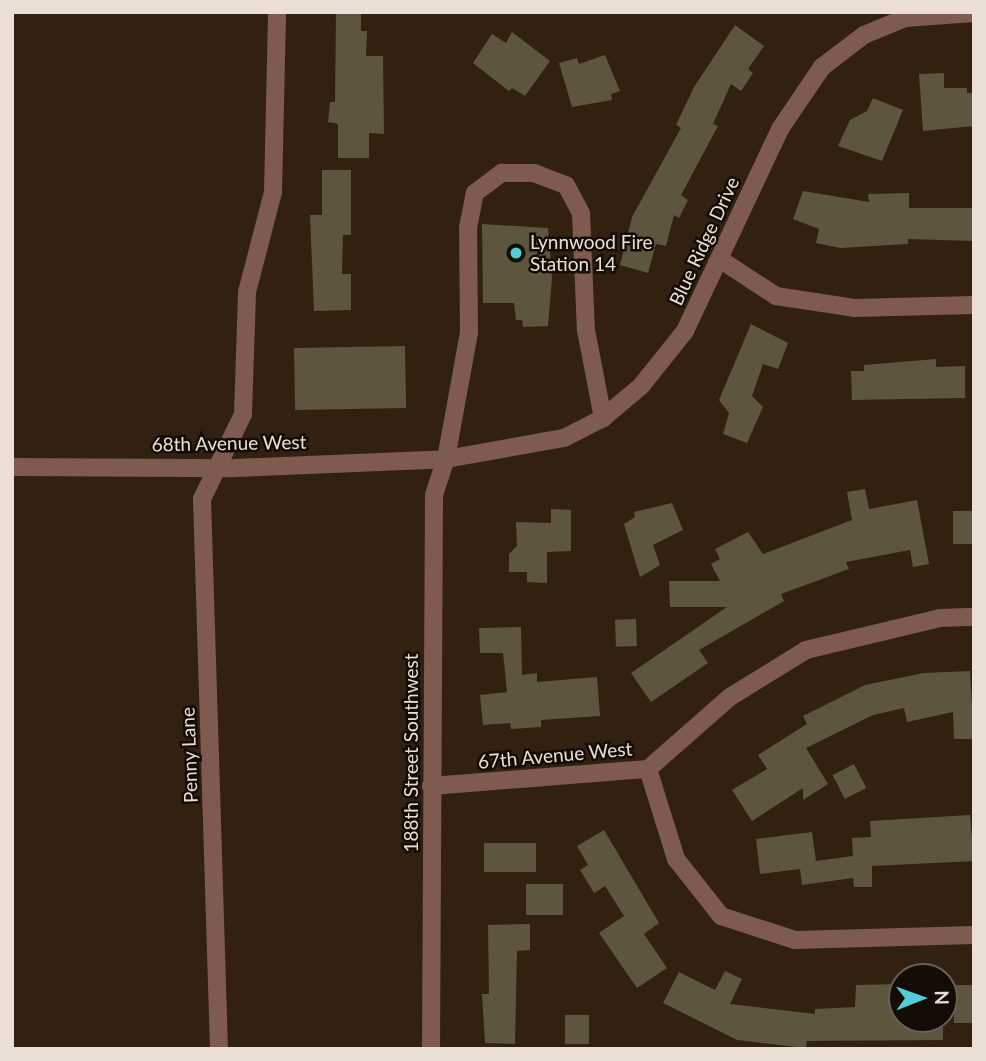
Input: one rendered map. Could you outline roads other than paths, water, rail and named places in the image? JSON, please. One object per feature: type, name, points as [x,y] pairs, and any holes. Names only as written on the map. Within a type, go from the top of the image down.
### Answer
[{"type":"street","name":"Penny Lane","points":[[219,1049],[202,499],[243,414],[247,292],[273,192],[277,12]]},
{"type":"street","name":"Blue Ridge Drive","points":[[446,458],[564,438],[603,418],[641,386],[685,331],[721,260],[780,129],[822,67],[864,35],[905,18],[974,13]]},
{"type":"street","name":"188th Street Southwest","points":[[431,1049],[434,495],[446,458],[469,333],[468,228],[475,192],[502,173],[534,173],[566,185],[581,213],[586,330],[603,418]]},
{"type":"street","points":[[721,260],[776,296],[853,308],[974,305]]},
{"type":"street","name":"68th Avenue West","points":[[12,467],[219,464],[235,468],[446,458]]},
{"type":"street","name":"67th Avenue West","points":[[432,786],[648,769],[730,697],[806,650],[940,618],[974,617]]},
{"type":"street","points":[[648,769],[676,859],[721,916],[795,940],[974,935]]},
{"type":"place","name":"Lynnwood Fire Station 14","points":[[516,253]]}]
